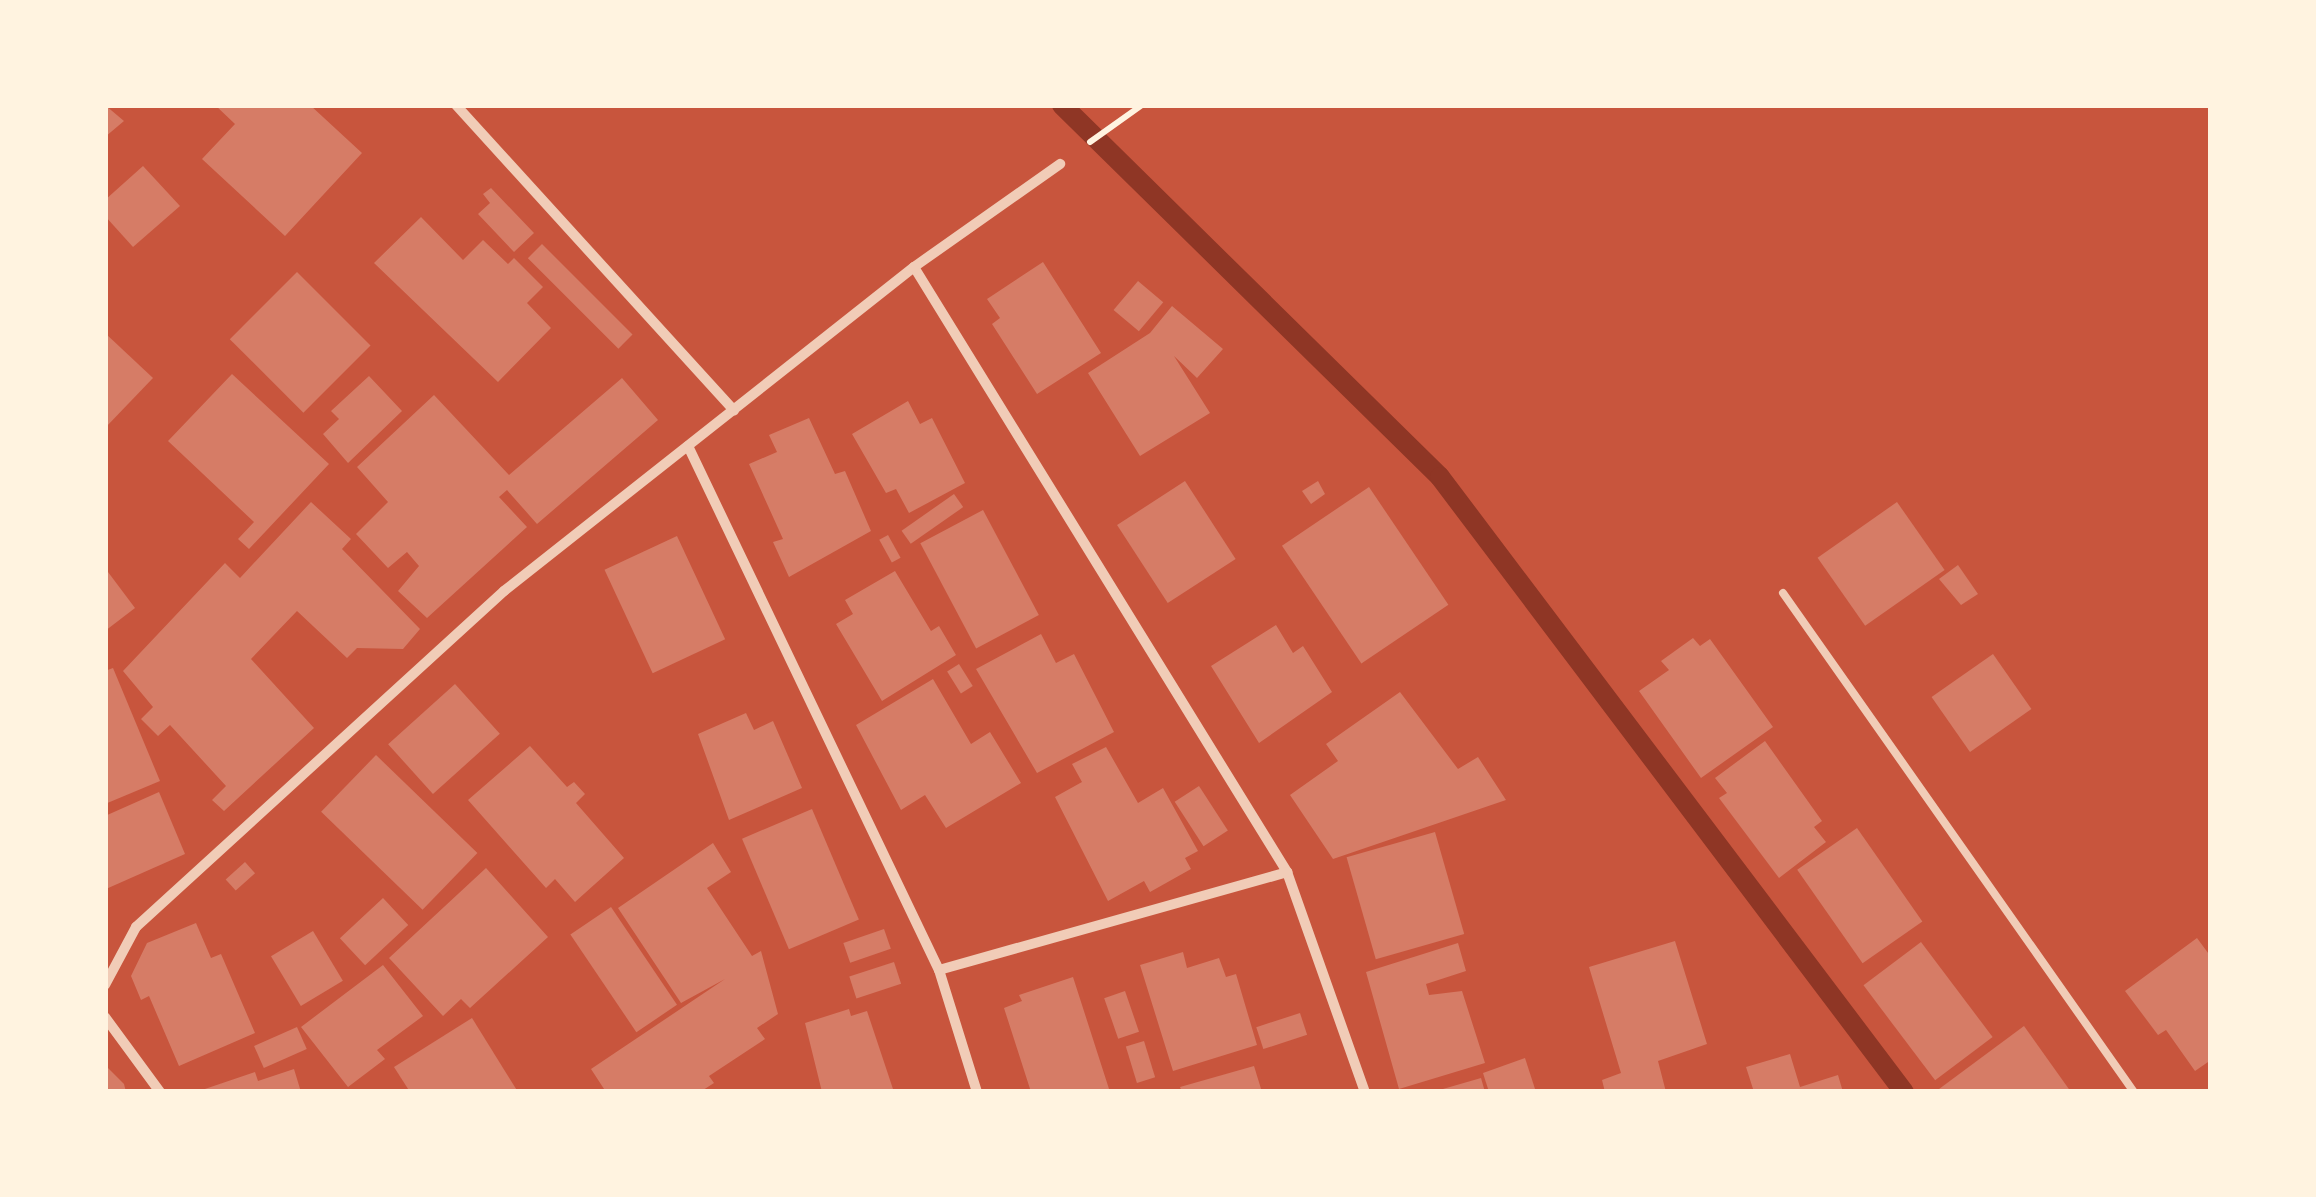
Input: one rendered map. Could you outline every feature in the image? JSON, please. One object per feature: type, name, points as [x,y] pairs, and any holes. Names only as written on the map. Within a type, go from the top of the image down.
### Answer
[{"type":"street","points":[[456,105],[734,410]]},
{"type":"street","points":[[105,985],[136,926],[504,591],[914,267],[1060,164]]},
{"type":"street","points":[[914,267],[1286,872],[1365,1092]]},
{"type":"street","points":[[688,446],[939,970],[977,1092]]},
{"type":"street","points":[[939,970],[1286,872]]},
{"type":"street","points":[[105,1018],[160,1092]]},
{"type":"lane","points":[[1784,594],[2134,1092]]},
{"type":"path","points":[[1060,164],[1142,105]]},
{"type":"path","points":[[771,1092],[783,1092]]},
{"type":"building","points":[[105,105],[124,121],[105,137]]},
{"type":"building","points":[[215,105],[310,105],[362,153],[285,236],[202,159],[235,124]]},
{"type":"building","points":[[143,166],[180,206],[133,247],[105,216],[105,200]]},
{"type":"building","points":[[491,188],[534,233],[514,252],[478,214],[490,203],[483,194]]},
{"type":"building","points":[[421,217],[463,260],[483,240],[508,264],[514,258],[543,287],[527,303],[551,328],[498,382],[374,263]]},
{"type":"building","points":[[542,244],[633,335],[618,349],[528,258]]},
{"type":"building","points":[[1043,262],[1101,353],[1037,394],[992,324],[1000,318],[987,299]]},
{"type":"building","points":[[297,272],[371,346],[303,413],[230,339]]},
{"type":"building","points":[[1138,281],[1163,302],[1139,331],[1114,310]]},
{"type":"building","points":[[1172,306],[1223,349],[1197,378],[1174,356],[1210,413],[1140,456],[1088,373],[1150,333]]},
{"type":"building","points":[[105,333],[153,378],[105,428]]},
{"type":"building","points":[[232,374],[329,464],[249,549],[238,539],[254,522],[168,441]]},
{"type":"building","points":[[369,376],[402,411],[348,463],[323,434],[339,419],[331,411]]},
{"type":"building","points":[[622,378],[658,420],[537,524],[507,490],[499,497],[527,527],[427,618],[398,591],[419,566],[407,552],[388,568],[356,534],[388,502],[357,467],[434,395],[509,475]]},
{"type":"building","points":[[908,401],[920,424],[932,418],[965,483],[909,513],[896,489],[886,493],[852,434]]},
{"type":"building","points":[[809,418],[835,474],[845,471],[871,531],[789,577],[773,542],[783,539],[749,464],[777,452],[769,435]]},
{"type":"building","points":[[1185,481],[1236,559],[1168,603],[1117,525]]},
{"type":"building","points":[[1318,481],[1325,494],[1311,504],[1302,491]]},
{"type":"building","points":[[1369,487],[1448,605],[1361,663],[1282,546]]},
{"type":"building","points":[[954,494],[963,507],[911,544],[902,531]]},
{"type":"building","points":[[311,502],[351,539],[342,549],[420,629],[403,649],[357,648],[347,658],[297,611],[251,659],[314,728],[224,811],[212,800],[226,786],[170,725],[158,736],[141,719],[153,707],[123,671],[225,563],[240,578]]},
{"type":"building","points":[[1897,502],[1945,570],[1865,626],[1818,558]]},
{"type":"building","points":[[983,510],[1039,615],[976,648],[920,543]]},
{"type":"building","points":[[888,535],[901,558],[892,563],[879,540]]},
{"type":"building","points":[[677,536],[725,639],[653,673],[604,570]]},
{"type":"building","points":[[1958,565],[1978,594],[1961,605],[1939,579]]},
{"type":"building","points":[[105,568],[135,608],[105,631]]},
{"type":"building","points":[[895,571],[931,631],[939,626],[956,655],[882,701],[836,624],[853,614],[845,600]]},
{"type":"building","points":[[1276,625],[1293,653],[1303,646],[1332,692],[1259,743],[1211,666]]},
{"type":"building","points":[[1041,634],[1056,663],[1074,654],[1114,732],[1037,773],[976,669]]},
{"type":"building","points":[[1693,638],[1700,646],[1710,639],[1773,727],[1701,778],[1639,691],[1669,670],[1661,661]]},
{"type":"building","points":[[1993,654],[2031,709],[1970,752],[1932,697]]},
{"type":"building","points":[[959,664],[973,686],[961,693],[947,671]]},
{"type":"building","points":[[113,668],[160,781],[105,804],[105,671]]},
{"type":"building","points":[[933,679],[971,744],[990,732],[1021,783],[946,828],[925,795],[901,810],[856,725]]},
{"type":"building","points":[[455,684],[500,734],[433,794],[388,744]]},
{"type":"building","points":[[1400,692],[1458,769],[1478,757],[1506,800],[1333,859],[1290,795],[1338,761],[1326,744]]},
{"type":"building","points":[[746,713],[754,730],[773,721],[802,788],[729,820],[698,734]]},
{"type":"building","points":[[1765,741],[1822,821],[1814,827],[1826,842],[1779,878],[1719,798],[1727,793],[1715,778]]},
{"type":"building","points":[[530,746],[567,787],[574,782],[585,794],[576,803],[624,858],[575,902],[555,879],[546,888],[468,800]]},
{"type":"building","points":[[1106,747],[1138,803],[1163,788],[1198,851],[1185,858],[1191,869],[1150,892],[1144,881],[1108,901],[1055,797],[1082,782],[1072,764]]},
{"type":"building","points":[[376,755],[477,853],[423,910],[321,812]]},
{"type":"building","points":[[1199,786],[1228,830],[1204,846],[1175,802]]},
{"type":"building","points":[[159,792],[185,854],[106,889],[105,816]]},
{"type":"building","points":[[812,809],[859,919],[789,949],[742,839]]},
{"type":"building","points":[[1857,828],[1922,921],[1863,963],[1797,870]]},
{"type":"building","points":[[1435,832],[1464,934],[1376,959],[1347,857]]},
{"type":"building","points":[[713,843],[731,872],[707,888],[752,956],[761,951],[778,1014],[757,1028],[765,1039],[709,1076],[714,1083],[700,1092],[606,1092],[591,1069],[725,979],[681,1003],[618,908]]},
{"type":"building","points":[[245,862],[255,873],[236,891],[226,879]]},
{"type":"building","points":[[486,868],[548,937],[470,1008],[461,999],[443,1016],[389,958]]},
{"type":"building","points":[[383,898],[408,925],[365,965],[340,938]]},
{"type":"building","points":[[611,907],[677,1005],[636,1032],[570,934]]},
{"type":"building","points":[[196,923],[211,958],[221,954],[255,1033],[179,1066],[149,996],[141,1000],[131,976],[147,943]]},
{"type":"building","points":[[884,929],[891,949],[850,963],[843,943]]},
{"type":"building","points":[[313,931],[343,981],[301,1006],[271,956]]},
{"type":"building","points":[[2197,938],[2211,957],[2211,1060],[2195,1071],[2166,1030],[2158,1035],[2125,991]]},
{"type":"building","points":[[1675,941],[1707,1044],[1658,1061],[1666,1092],[1605,1092],[1602,1080],[1621,1073],[1589,967]]},
{"type":"building","points":[[1921,942],[1993,1037],[1935,1080],[1863,985]]},
{"type":"building","points":[[1458,943],[1466,971],[1426,984],[1429,995],[1462,991],[1485,1063],[1399,1089],[1366,972]]},
{"type":"building","points":[[1183,952],[1187,968],[1219,958],[1226,977],[1236,974],[1257,1045],[1173,1071],[1140,965]]},
{"type":"building","points":[[894,962],[901,984],[856,998],[849,977]]},
{"type":"building","points":[[383,965],[423,1016],[377,1050],[385,1059],[348,1087],[301,1027]]},
{"type":"building","points":[[1073,977],[1110,1092],[1031,1092],[1004,1008],[1022,1001],[1019,995]]},
{"type":"building","points":[[1125,991],[1139,1032],[1118,1039],[1104,998]]},
{"type":"building","points":[[849,1009],[851,1016],[867,1011],[894,1092],[822,1092],[805,1023]]},
{"type":"building","points":[[1300,1013],[1307,1035],[1263,1049],[1256,1027]]},
{"type":"building","points":[[472,1018],[518,1092],[410,1092],[394,1067]]},
{"type":"building","points":[[2024,1026],[2071,1092],[1935,1092]]},
{"type":"building","points":[[297,1027],[307,1049],[264,1068],[254,1046]]},
{"type":"building","points":[[1144,1041],[1155,1077],[1137,1083],[1126,1047]]},
{"type":"building","points":[[1790,1054],[1800,1087],[1838,1075],[1843,1092],[1754,1092],[1746,1067]]},
{"type":"building","points":[[1525,1058],[1536,1092],[1489,1092],[1483,1073]]},
{"type":"building","points":[[105,1065],[124,1084],[126,1092],[105,1092]]},
{"type":"building","points":[[1254,1066],[1262,1092],[1182,1092],[1180,1087]]},
{"type":"building","points":[[294,1069],[301,1092],[196,1092],[255,1072],[258,1081]]},
{"type":"building","points":[[1481,1078],[1485,1092],[1436,1092],[1436,1091]]},
{"type":"waterway","points":[[1062,105],[1440,477],[1904,1092]]}]
